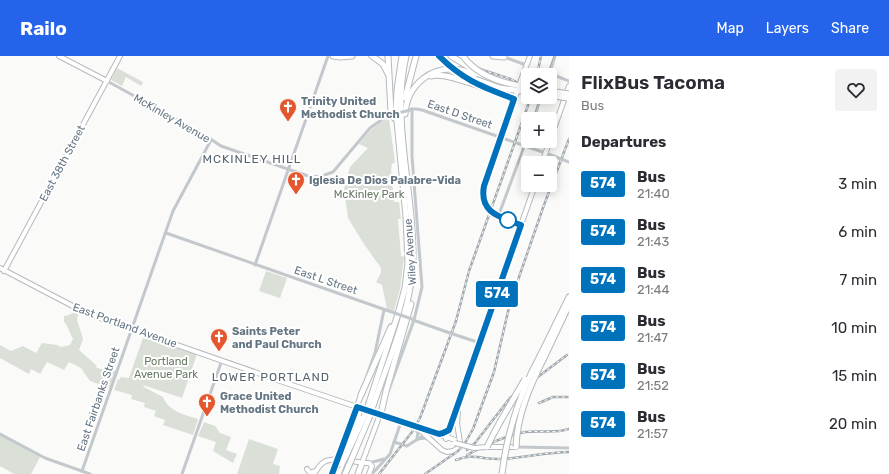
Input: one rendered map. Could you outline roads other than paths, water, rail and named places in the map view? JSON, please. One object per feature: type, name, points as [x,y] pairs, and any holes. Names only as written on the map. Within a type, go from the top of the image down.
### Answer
[{"type":"highway","points":[[333,56],[352,56]]},
{"type":"highway","points":[[372,56],[381,61],[387,70],[391,104]]},
{"type":"highway","points":[[388,56],[391,112],[394,118]]},
{"type":"highway","points":[[406,166],[408,159],[405,100],[416,56]]},
{"type":"highway","points":[[440,56],[461,75],[471,81],[515,99]]},
{"type":"highway","points":[[440,56],[462,72],[480,82],[503,89],[521,91]]},
{"type":"highway","points":[[451,56],[469,68],[495,79],[521,85]]},
{"type":"highway","points":[[463,56],[478,70],[495,79]]},
{"type":"highway","points":[[493,56],[504,57]]},
{"type":"highway","points":[[402,58],[394,96],[394,118],[406,217]]},
{"type":"highway","points":[[346,474],[349,460],[364,417],[406,310],[409,295],[413,248],[400,100],[402,58]]},
{"type":"highway","points":[[370,402],[376,379],[398,314],[405,288],[408,263],[406,217],[396,110],[397,90],[402,58]]},
{"type":"highway","points":[[405,114],[406,103],[410,93],[416,85],[424,77],[445,69],[465,71],[500,85],[521,90]]},
{"type":"highway","points":[[410,93],[423,80],[436,75],[448,76],[492,90]]},
{"type":"highway","points":[[557,93],[569,97]]},
{"type":"highway","points":[[557,96],[569,97]]},
{"type":"highway","points":[[382,409],[411,302],[409,295]]},
{"type":"highway","points":[[503,474],[514,425],[525,393],[550,335],[569,297]]},
{"type":"highway","points":[[487,447],[541,357],[569,303]]},
{"type":"highway","points":[[360,396],[398,314]]},
{"type":"highway","points":[[517,447],[519,427],[525,403],[541,357]]},
{"type":"highway","points":[[338,474],[342,464],[349,460],[364,417]]},
{"type":"highway","points":[[331,474],[338,460]]},
{"type":"highway","points":[[331,474],[337,466],[349,460]]},
{"type":"highway","points":[[358,474],[366,463]]},
{"type":"main road","name":"McKinley Avenue","points":[[60,56],[107,81]]},
{"type":"main road","name":"East 38th Street","points":[[4,271],[120,56]]},
{"type":"main road","points":[[515,99],[530,56]]},
{"type":"main road","points":[[546,154],[569,86]]},
{"type":"main road","points":[[446,438],[533,192]]},
{"type":"main road","name":"East Portland Avenue","points":[[0,268],[81,311],[379,415],[439,434],[446,438]]},
{"type":"main road","points":[[354,414],[349,404],[356,403],[360,396]]},
{"type":"main road","points":[[338,460],[360,396]]},
{"type":"main road","points":[[435,444],[447,452],[455,450],[460,444],[457,420],[461,398]]},
{"type":"main road","points":[[366,463],[365,456],[382,409]]},
{"type":"main road","name":"East Portland Avenue","points":[[414,427],[426,433],[474,448],[517,447]]},
{"type":"main road","points":[[439,434],[449,430]]},
{"type":"main road","points":[[449,430],[450,436],[455,441]]},
{"type":"main road","name":"East Portland Avenue","points":[[426,433],[435,444]]},
{"type":"main road","points":[[308,469],[310,473],[315,473],[325,462],[330,460],[349,460],[366,463],[372,466],[371,474]]},
{"type":"street","points":[[255,265],[328,56]]},
{"type":"street","points":[[551,68],[555,56]]},
{"type":"street","points":[[504,57],[526,65]]},
{"type":"street","points":[[557,77],[569,81]]},
{"type":"street","name":"McKinley Avenue","points":[[107,81],[198,130],[221,146],[311,177],[326,175],[335,170],[370,128],[387,116],[411,109]]},
{"type":"street","points":[[515,99],[483,192],[487,206],[491,212],[498,217],[521,225]]},
{"type":"street","name":"East D Street","points":[[411,109],[422,110],[521,145]]},
{"type":"street","name":"Wiley Avenue","points":[[382,409],[413,320],[422,287],[412,156],[411,109]]},
{"type":"street","name":"East Fairbanks Street","points":[[82,471],[170,220],[211,140]]},
{"type":"street","points":[[498,217],[523,148]]},
{"type":"street","name":"East D Street","points":[[530,148],[569,162]]},
{"type":"street","name":"East L Street","points":[[166,233],[480,343]]},
{"type":"street","points":[[360,396],[375,353],[385,310]]},
{"type":"street","points":[[182,474],[222,360]]},
{"type":"street","points":[[371,474],[388,457],[401,422]]},
{"type":"street","points":[[414,427],[419,434],[416,440]]},
{"type":"street","points":[[394,442],[407,446],[426,433]]},
{"type":"street","points":[[0,434],[45,458],[90,474]]},
{"type":"street","points":[[416,440],[426,439],[435,444]]},
{"type":"street","name":"East Portland Avenue","points":[[517,447],[569,448]]},
{"type":"street","points":[[366,463],[377,462],[388,457]]},
{"type":"tram line","points":[[550,68],[554,56]]},
{"type":"tram line","points":[[535,112],[538,104]]},
{"type":"tram line","points":[[518,164],[523,148]]},
{"type":"railway","points":[[538,68],[541,56]]},
{"type":"railway","points":[[466,63],[515,81],[521,88]]},
{"type":"railway","points":[[379,474],[412,432],[420,418],[456,321],[469,271],[529,104]]},
{"type":"railway","points":[[425,474],[458,451],[465,443],[473,429],[494,372],[510,303],[569,139]]},
{"type":"railway","points":[[467,450],[475,443],[510,398],[567,355]]},
{"type":"railway","points":[[539,403],[553,397],[569,397]]},
{"type":"railway","points":[[467,455],[495,441],[525,432],[558,431],[569,429]]},
{"type":"railway","points":[[456,460],[468,457],[495,459],[569,452]]},
{"type":"place","name":"Trinity United Methodist Church","points":[[288,122]]},
{"type":"place","name":"Iglesia De Dios Palabre-Vida","points":[[296,195]]},
{"type":"place","name":"Saints Peter and Paul Church","points":[[219,352]]},
{"type":"place","name":"Grace United Methodist Church","points":[[207,417]]},
{"type":"district","name":"MCKINLEY HILL","points":[[252,159]]},
{"type":"district","name":"LOWER PORTLAND","points":[[271,377]]},
{"type":"park label","name":"McKinley Park","points":[[369,194]]},
{"type":"park label","name":"Portland Avenue Park","points":[[166,367]]}]
